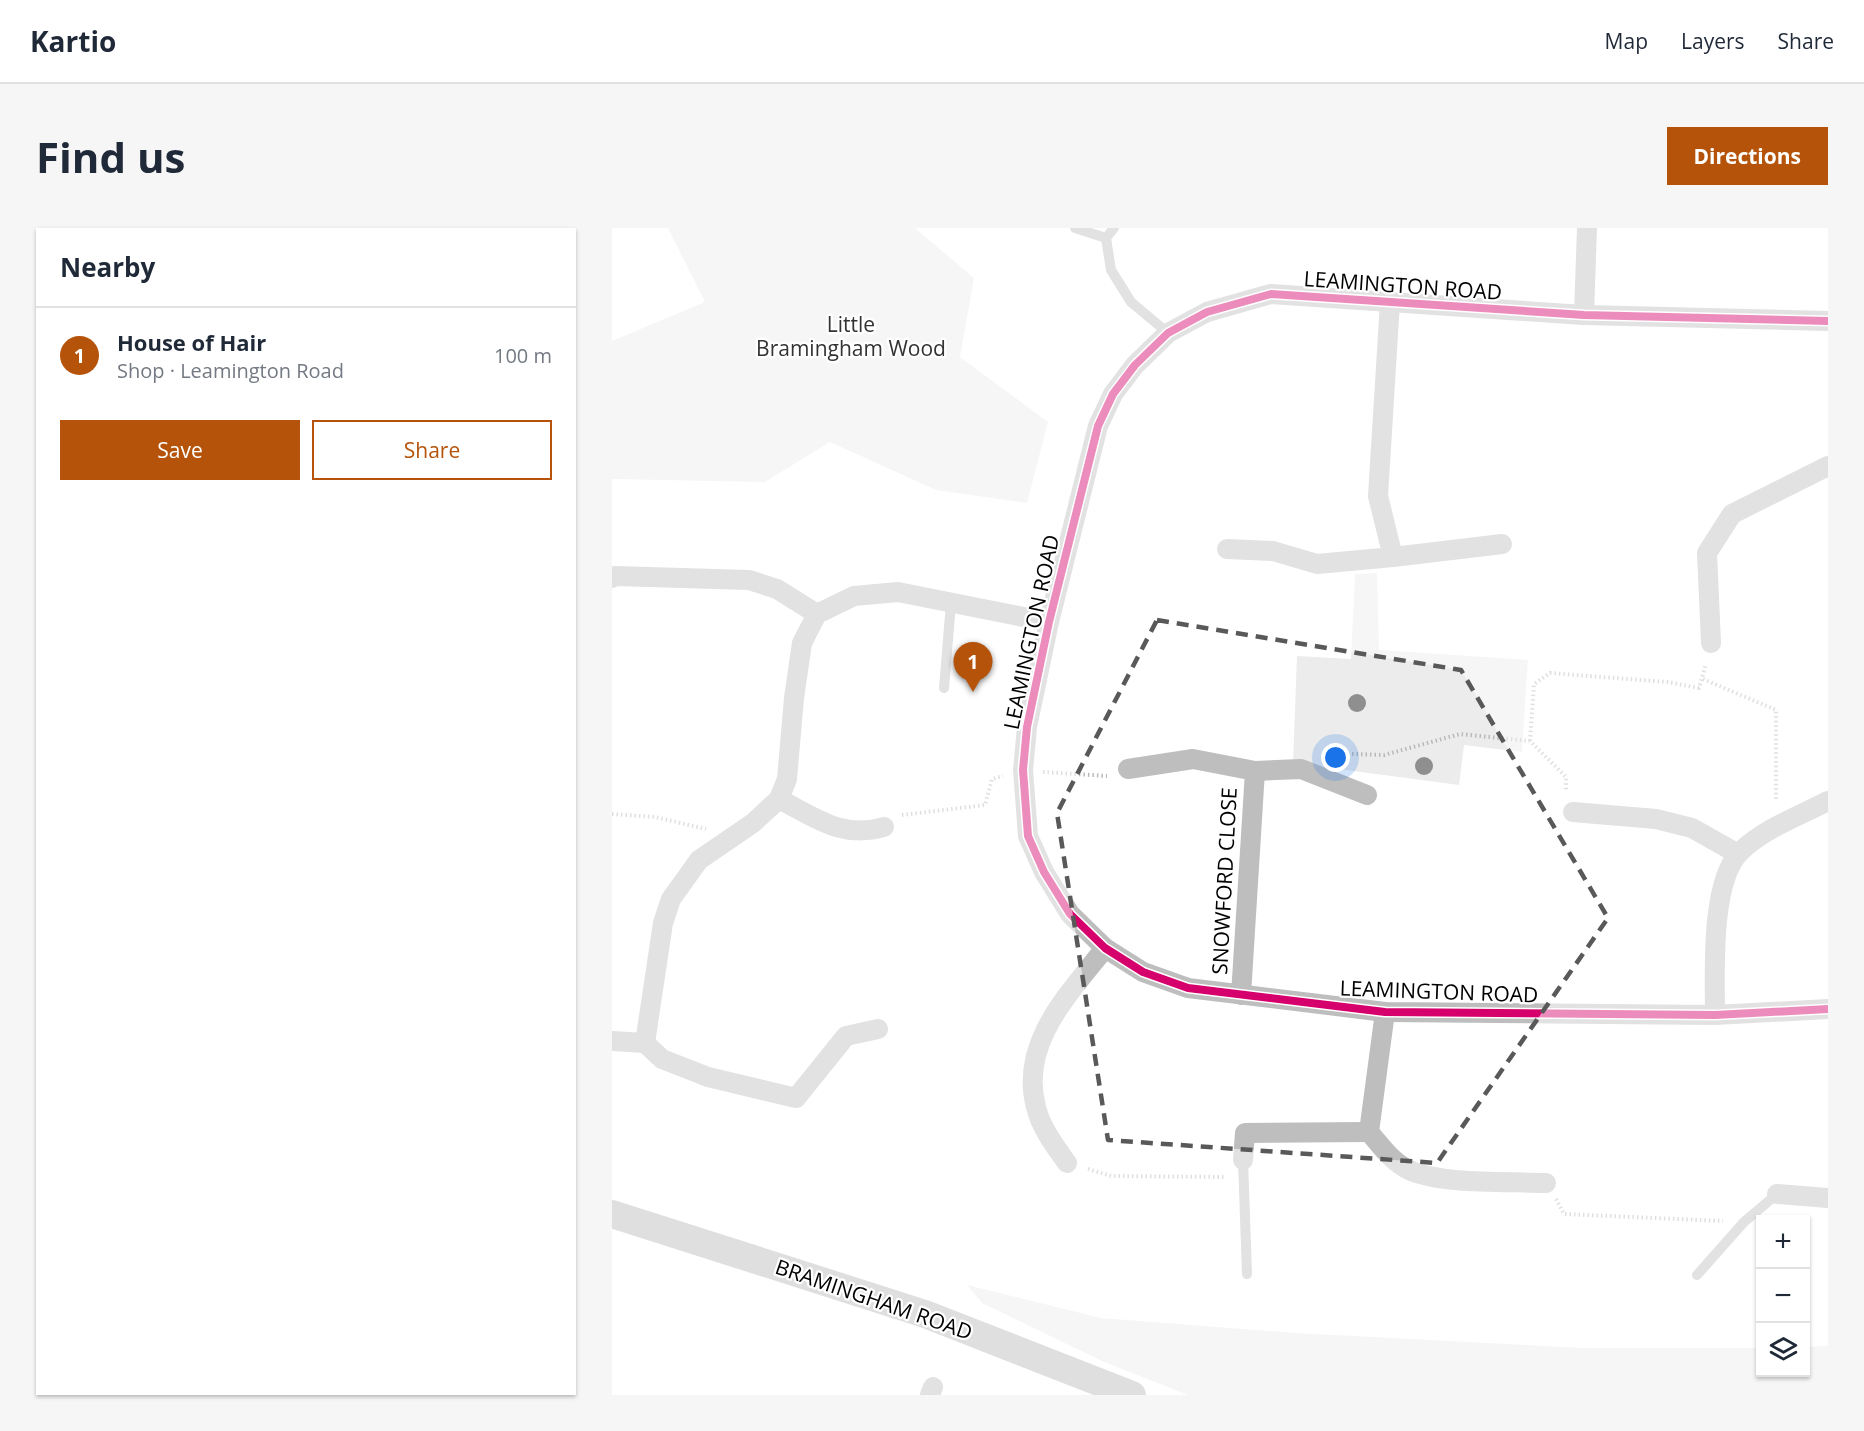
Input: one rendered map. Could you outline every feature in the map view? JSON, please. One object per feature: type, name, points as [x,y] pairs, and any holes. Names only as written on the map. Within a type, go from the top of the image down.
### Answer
[{"type":"street","points":[[1584,315],[1587,228]]},
{"type":"street","name":"LEAMINGTON ROAD","points":[[1828,321],[1584,315],[1270,294],[1207,312],[1168,333],[1135,365],[1113,394],[1098,426],[1049,622],[1026,727],[1023,770],[1029,836],[1044,872],[1070,914],[1104,948],[1143,972],[1188,988],[1385,1012],[1715,1015],[1828,1009]]},
{"type":"street","points":[[1390,302],[1378,496],[1393,557]]},
{"type":"street","points":[[1711,643],[1707,553],[1732,514],[1828,466]]},
{"type":"street","points":[[1227,549],[1273,551],[1317,564],[1502,544]]},
{"type":"street","points":[[613,572],[749,580],[777,589],[817,614]]},
{"type":"street","points":[[645,1043],[663,924],[670,899],[699,860],[753,823],[779,799],[787,779],[794,698],[802,643],[817,614],[854,596],[898,592],[1049,622]]},
{"type":"street","name":"SNOWFORD CLOSE","points":[[1128,769],[1193,759],[1255,771],[1301,769],[1367,795]]},
{"type":"street","name":"SNOWFORD CLOSE","points":[[1241,995],[1255,771]]},
{"type":"street","points":[[779,799],[842,830],[864,833],[884,828]]},
{"type":"street","points":[[1715,1015],[1718,909],[1726,879],[1738,854],[1759,837],[1828,801]]},
{"type":"street","points":[[1573,812],[1656,819],[1692,828],[1738,854]]},
{"type":"street","points":[[1067,1163],[1045,1130],[1035,1106],[1033,1074],[1039,1043],[1054,1012],[1104,948]]},
{"type":"street","points":[[1385,1012],[1369,1132],[1388,1155],[1408,1169],[1433,1177],[1546,1183]]},
{"type":"street","points":[[612,1041],[645,1043],[662,1059],[708,1077],[796,1098],[846,1036],[878,1029]]},
{"type":"street","points":[[1243,1169],[1245,1132],[1369,1132]]},
{"type":"street","points":[[1777,1194],[1828,1198]]},
{"type":"street","name":"BRAMINGHAM ROAD","points":[[613,1217],[925,1314],[1132,1395]]},
{"type":"lane","points":[[1075,228],[1106,238]]},
{"type":"lane","points":[[1114,228],[1106,238],[1111,270],[1131,303],[1168,333]]},
{"type":"lane","points":[[944,688],[951,603]]},
{"type":"lane","points":[[1243,1169],[1247,1274]]},
{"type":"lane","points":[[1697,1275],[1744,1222],[1777,1194]]},
{"type":"path","points":[[1530,741],[1534,684],[1550,673],[1667,682],[1700,688],[1711,643]]},
{"type":"path","points":[[1703,679],[1776,710],[1776,828]]},
{"type":"path","points":[[1317,752],[1384,755],[1460,734],[1530,741],[1566,777],[1565,798],[1573,812]]},
{"type":"path","points":[[612,814],[655,817],[731,836]]},
{"type":"path","points":[[1067,1163],[1111,1176],[1243,1169]]},
{"type":"path","points":[[1546,1183],[1564,1214],[1744,1222]]},
{"type":"highlighted area","points":[[1157,620],[1461,670],[1608,918],[1437,1163],[1108,1140],[1057,813]]},
{"type":"green space","name":"Little Bramingham Wood","points":[[668,228],[915,228],[974,278],[960,357],[1048,422],[1027,503],[936,490],[830,442],[765,482],[612,479],[612,341],[705,302]]},
{"type":"green space","points":[[1377,573],[1379,650],[1528,660],[1522,752],[1464,745],[1459,785],[1293,763],[1297,656],[1351,659],[1355,574]]},
{"type":"green space","points":[[967,1285],[1101,1318],[1296,1333],[1584,1348],[1756,1348],[1756,1377],[1810,1377],[1810,1347],[1828,1346],[1828,1395],[1188,1395],[1104,1362],[982,1303]]},
{"type":"cycle path","points":[[1828,321],[1584,315],[1271,294],[1207,312],[1168,333],[1135,365],[1113,394],[1098,426],[1049,622],[1027,727],[1023,770],[1028,836],[1044,872],[1070,914],[1105,948],[1143,972],[1188,988],[1385,1012],[1715,1015],[1828,1009]]},
{"type":"place","name":"House of Hair","points":[[973,692]]}]
